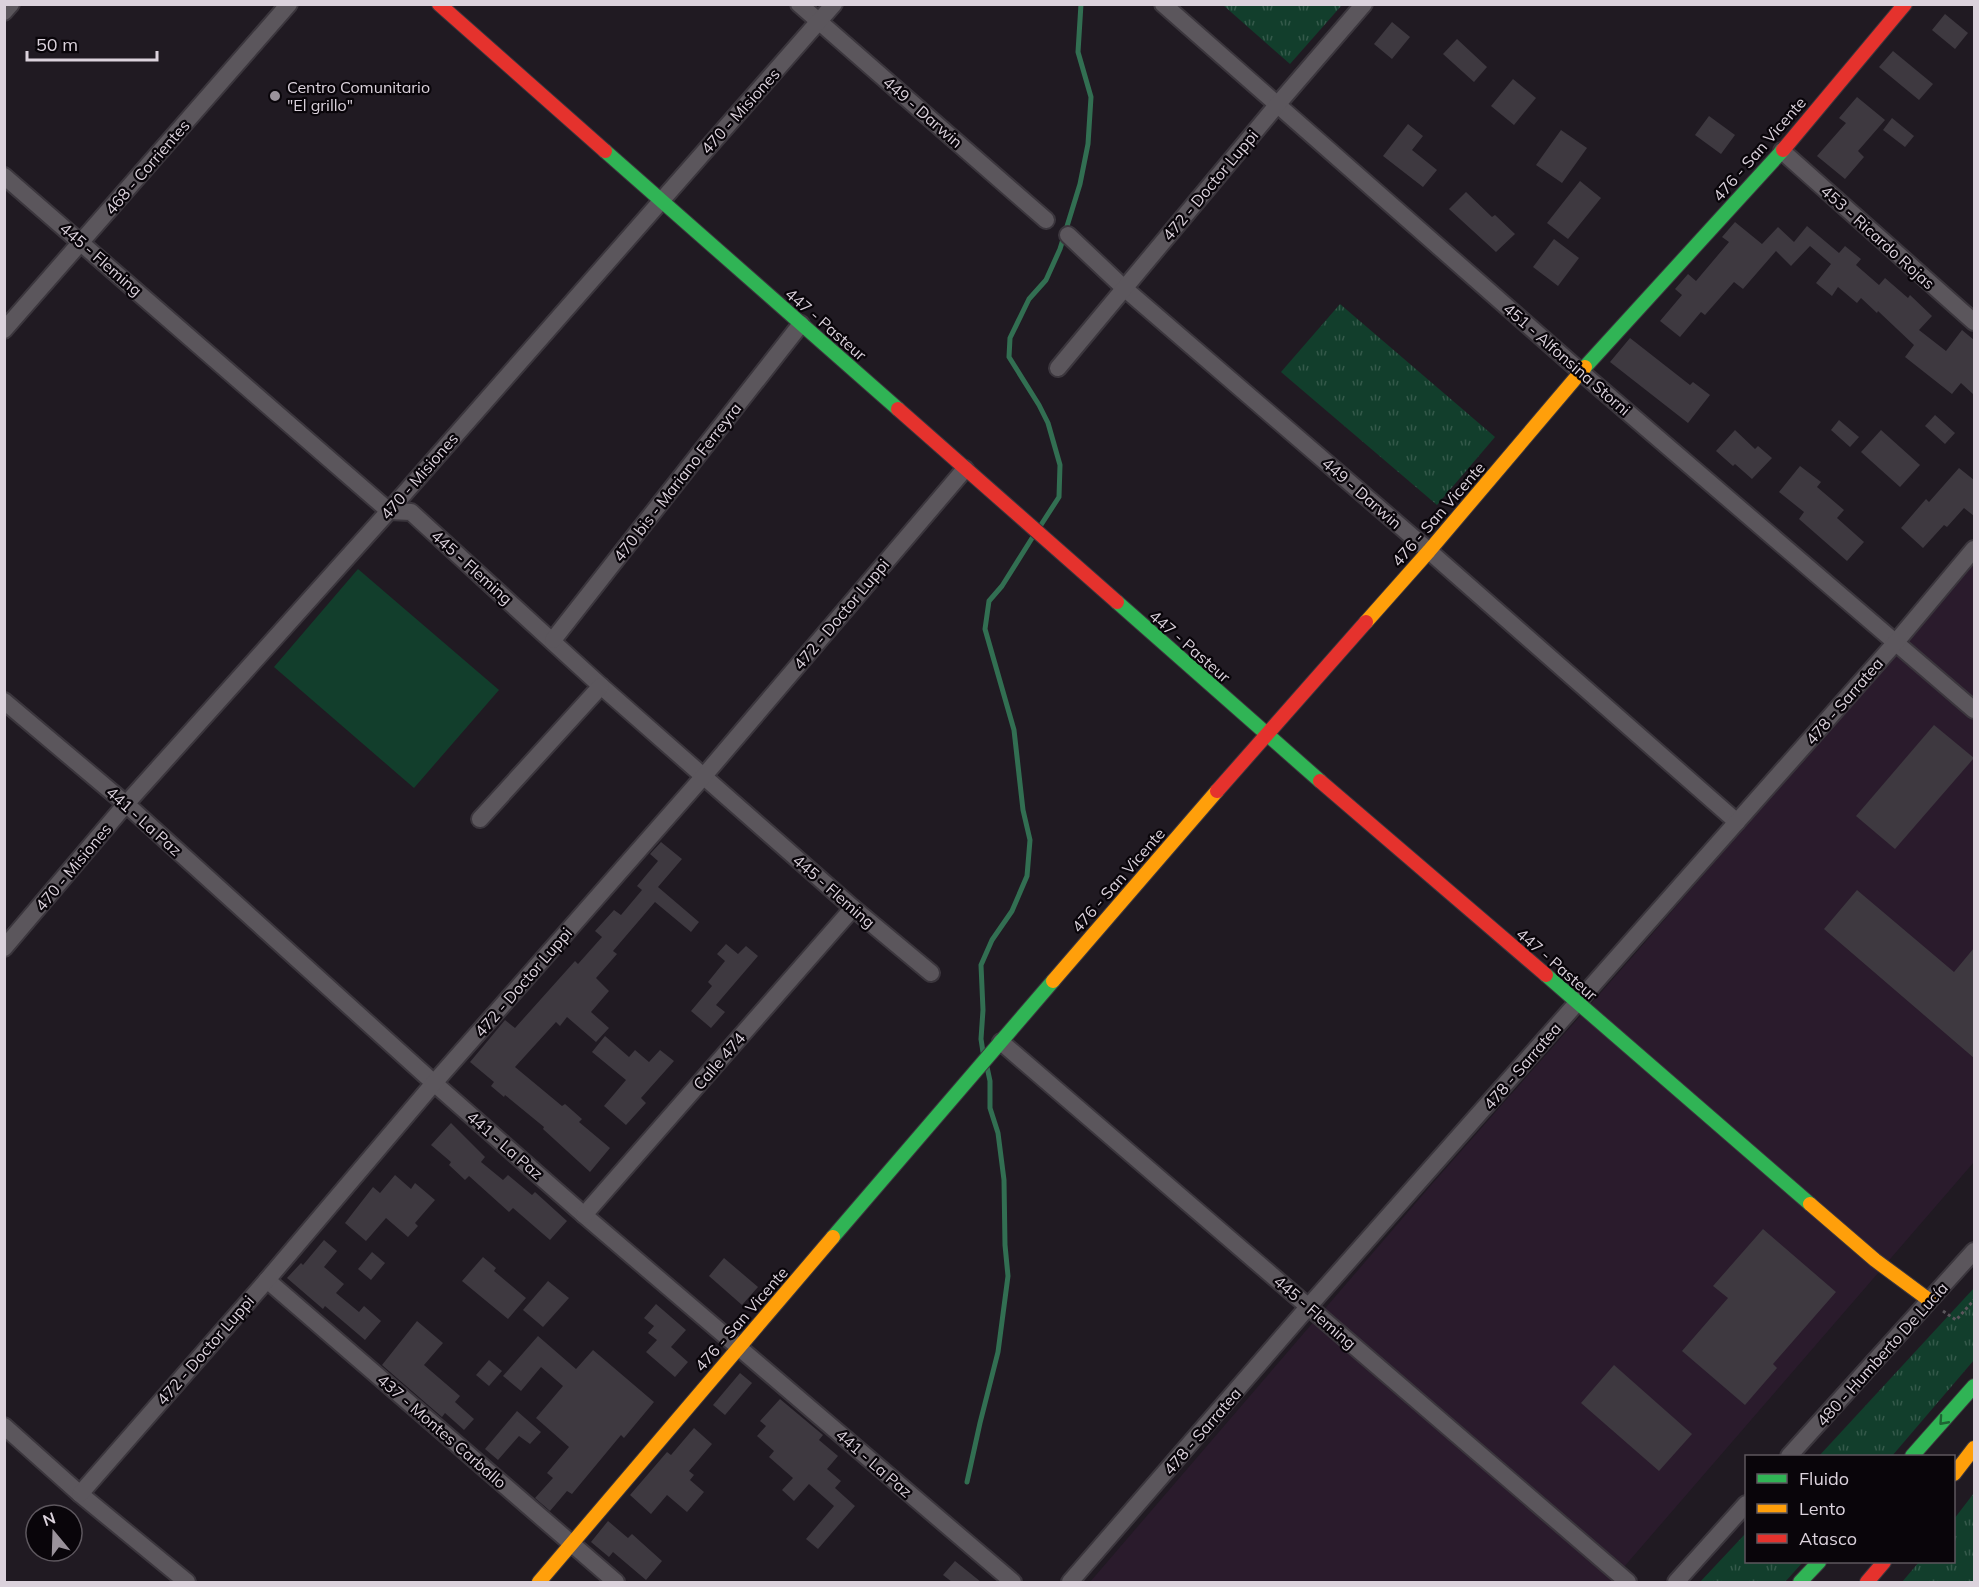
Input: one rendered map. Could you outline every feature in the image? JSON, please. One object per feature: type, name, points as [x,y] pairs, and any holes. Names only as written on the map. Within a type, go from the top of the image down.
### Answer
[{"type":"main road","name":"447 - Pasteur","points":[[438,4],[1266,734],[1875,1260],[1929,1300]]},
{"type":"main road","name":"476 - San Vicente","points":[[538,1582],[1266,734],[1429,551],[1581,372],[1782,151],[1905,4]]},
{"type":"main road","points":[[1913,1455],[1974,1386]]},
{"type":"main road","points":[[1955,1472],[1974,1448]]},
{"type":"main road","points":[[1800,1582],[1818,1563]]},
{"type":"main road","points":[[1867,1582],[1883,1563]]},
{"type":"street","points":[[4,12],[11,4]]},
{"type":"street","name":"468 - Corrientes","points":[[4,330],[289,4]]},
{"type":"street","name":"449 - Darwin","points":[[799,4],[1046,220]]},
{"type":"street","name":"470 - Misiones","points":[[4,948],[126,804],[389,511],[834,4]]},
{"type":"street","name":"451 - Alfonsina Storni","points":[[1163,4],[1581,372],[1974,710]]},
{"type":"street","name":"472 - Doctor Luppi","points":[[1058,368],[1364,4]]},
{"type":"street","name":"453 - Ricardo Rojas","points":[[1782,151],[1974,322]]},
{"type":"street","name":"445 - Fleming","points":[[4,176],[389,511],[411,512],[703,777],[931,974]]},
{"type":"street","name":"449 - Darwin","points":[[1068,235],[1124,288],[1429,551],[1737,822]]},
{"type":"street","name":"470 bis - Mariano Ferreyra","points":[[553,640],[801,324]]},
{"type":"street","name":"472 - Doctor Luppi","points":[[80,1494],[267,1280],[434,1083],[703,777],[964,469]]},
{"type":"street","name":"478 - Sarratea","points":[[1070,1582],[1310,1306],[1896,642],[1974,549]]},
{"type":"street","points":[[480,819],[601,686]]},
{"type":"street","name":"441 - La Paz","points":[[4,701],[126,804],[434,1083],[584,1215],[1013,1582]]},
{"type":"street","name":"Calle 474","points":[[584,1215],[853,908]]},
{"type":"street","name":"445 - Fleming","points":[[999,1045],[1310,1306],[1628,1582]]},
{"type":"street","name":"480 - Humberto De Lucía","points":[[1791,1455],[1974,1251]]},
{"type":"street","name":"437 - Montes Carballo","points":[[267,1280],[616,1582]]},
{"type":"street","points":[[4,1426],[80,1494],[187,1582]]},
{"type":"street","points":[[1677,1582],[1745,1505]]},
{"type":"path","points":[[1929,1300],[1956,1320],[1974,1300]]},
{"type":"shaded area","points":[[1974,562],[1974,1162],[1611,1582],[1090,1582],[1432,1184],[1634,955]]},
{"type":"green space","points":[[1223,5],[1342,5],[1290,64]]},
{"type":"green space","points":[[1340,304],[1495,437],[1437,505],[1281,372]]},
{"type":"green space","points":[[358,569],[499,690],[414,788],[274,667]]},
{"type":"green space","points":[[1974,1288],[1974,1360],[1893,1455],[1820,1455]]},
{"type":"green space","points":[[1974,1493],[1974,1582],[1902,1582],[1918,1563],[1955,1563],[1955,1518]]},
{"type":"green space","points":[[1745,1534],[1745,1563],[1802,1563],[1785,1582],[1700,1582]]},
{"type":"building","points":[[1945,14],[1968,33],[1955,49],[1932,30]]},
{"type":"building","points":[[1392,22],[1410,37],[1392,59],[1374,44]]},
{"type":"building","points":[[1457,39],[1487,67],[1474,82],[1443,54]]},
{"type":"building","points":[[1893,51],[1933,84],[1919,100],[1879,67]]},
{"type":"building","points":[[1513,79],[1536,98],[1514,125],[1491,106]]},
{"type":"building","points":[[1857,97],[1885,120],[1858,151],[1864,157],[1845,179],[1817,156],[1846,123],[1839,118]]},
{"type":"building","points":[[1709,116],[1735,135],[1721,154],[1695,135]]},
{"type":"building","points":[[1892,118],[1914,136],[1905,147],[1883,130]]},
{"type":"building","points":[[1408,124],[1423,136],[1412,150],[1437,170],[1423,187],[1383,156]]},
{"type":"building","points":[[1561,130],[1587,148],[1562,183],[1536,165]]},
{"type":"building","points":[[1580,181],[1601,198],[1568,239],[1547,223]]},
{"type":"building","points":[[1466,192],[1492,217],[1495,215],[1515,234],[1496,252],[1449,209]]},
{"type":"building","points":[[1735,222],[1762,244],[1778,227],[1794,242],[1807,226],[1839,253],[1845,246],[1861,259],[1856,265],[1879,285],[1885,278],[1908,298],[1910,295],[1932,316],[1919,330],[1946,351],[1962,330],[1974,340],[1974,395],[1961,383],[1952,394],[1905,357],[1914,345],[1861,298],[1857,303],[1838,287],[1832,296],[1816,283],[1831,264],[1810,246],[1791,266],[1776,251],[1743,289],[1734,282],[1705,315],[1701,312],[1680,337],[1660,321],[1682,295],[1675,289],[1688,274],[1696,281],[1729,242],[1722,237]]},
{"type":"building","points":[[1554,239],[1579,258],[1558,286],[1533,267]]},
{"type":"building","points":[[1630,338],[1690,385],[1693,382],[1710,395],[1688,423],[1610,362]]},
{"type":"building","points":[[1935,415],[1955,433],[1945,444],[1925,426]]},
{"type":"building","points":[[1839,420],[1859,437],[1850,447],[1831,430]]},
{"type":"building","points":[[1735,430],[1755,449],[1758,446],[1772,458],[1752,479],[1716,451]]},
{"type":"building","points":[[1881,430],[1920,465],[1900,487],[1861,452]]},
{"type":"building","points":[[1800,466],[1821,482],[1817,487],[1844,510],[1837,518],[1864,542],[1847,561],[1799,519],[1804,512],[1779,492]]},
{"type":"building","points":[[1959,468],[1974,480],[1974,516],[1964,508],[1923,548],[1901,528],[1926,499],[1929,502]]},
{"type":"building","points":[[1934,725],[1974,758],[1895,849],[1856,816]]},
{"type":"building","points":[[661,842],[682,859],[658,887],[699,922],[691,932],[655,902],[613,951],[617,954],[596,978],[609,991],[591,1012],[609,1028],[596,1042],[567,1017],[560,1026],[556,1022],[515,1067],[562,1106],[565,1104],[582,1119],[579,1122],[610,1148],[590,1172],[543,1129],[544,1127],[491,1086],[494,1082],[470,1062],[505,1020],[515,1028],[575,961],[578,964],[602,937],[595,931],[614,910],[621,915],[642,890],[637,886],[658,861],[650,854]]},
{"type":"building","points":[[1857,890],[1954,972],[1974,948],[1974,1058],[1824,929]]},
{"type":"building","points":[[726,944],[738,954],[746,946],[758,956],[716,1005],[725,1012],[711,1028],[691,1011],[712,986],[708,982],[725,961],[717,954]]},
{"type":"building","points":[[605,1036],[629,1057],[635,1050],[649,1062],[660,1050],[674,1061],[641,1098],[646,1103],[626,1125],[604,1106],[626,1080],[592,1052]]},
{"type":"building","points":[[451,1123],[485,1157],[481,1162],[503,1180],[508,1175],[532,1195],[535,1192],[567,1221],[550,1240],[513,1208],[509,1212],[469,1176],[465,1180],[449,1165],[451,1162],[431,1145]]},
{"type":"building","points":[[395,1175],[411,1189],[415,1183],[435,1200],[415,1223],[418,1226],[408,1237],[386,1218],[366,1241],[345,1223],[373,1187],[380,1193]]},
{"type":"building","points":[[1763,1229],[1836,1292],[1773,1364],[1777,1368],[1745,1405],[1682,1351],[1728,1298],[1713,1286]]},
{"type":"building","points":[[324,1240],[337,1251],[324,1267],[344,1284],[336,1293],[359,1312],[364,1306],[381,1321],[365,1340],[325,1306],[323,1309],[287,1278],[301,1263],[303,1265]]},
{"type":"building","points":[[372,1252],[385,1263],[371,1280],[358,1269]]},
{"type":"building","points":[[483,1257],[496,1268],[494,1271],[526,1298],[508,1319],[462,1281]]},
{"type":"building","points":[[724,1258],[758,1287],[742,1305],[709,1276]]},
{"type":"building","points":[[548,1281],[569,1298],[543,1327],[523,1310]]},
{"type":"building","points":[[656,1304],[686,1330],[671,1347],[688,1362],[675,1377],[646,1352],[657,1340],[648,1333],[654,1326],[644,1318]]},
{"type":"building","points":[[417,1321],[443,1343],[424,1365],[460,1396],[455,1402],[474,1419],[464,1430],[445,1413],[442,1417],[382,1365]]},
{"type":"building","points":[[538,1336],[576,1369],[593,1350],[654,1402],[624,1438],[621,1435],[572,1494],[567,1491],[550,1511],[535,1498],[553,1478],[547,1473],[569,1447],[536,1418],[563,1386],[541,1367],[521,1391],[503,1376]]},
{"type":"building","points":[[489,1360],[502,1371],[489,1386],[476,1375]]},
{"type":"building","points":[[1614,1365],[1692,1434],[1659,1471],[1581,1403]]},
{"type":"building","points":[[740,1373],[752,1383],[725,1415],[713,1405]]},
{"type":"building","points":[[780,1399],[823,1435],[819,1440],[838,1456],[827,1469],[841,1481],[835,1488],[855,1506],[818,1549],[806,1539],[834,1506],[809,1484],[794,1501],[782,1490],[793,1478],[769,1457],[774,1451],[757,1436],[766,1426],[760,1421]]},
{"type":"building","points":[[517,1411],[541,1432],[530,1444],[519,1436],[498,1460],[485,1449]]},
{"type":"building","points":[[694,1428],[712,1444],[689,1471],[694,1475],[690,1480],[704,1492],[687,1512],[667,1495],[651,1514],[630,1495],[667,1452],[671,1455]]},
{"type":"building","points":[[608,1521],[628,1538],[632,1534],[662,1561],[646,1580],[613,1552],[609,1557],[591,1542]]},
{"type":"building","points":[[955,1561],[981,1582],[952,1582],[943,1575]]},
{"type":"waterway","points":[[1039,528],[1059,497],[1060,465],[1048,423],[1009,357],[1010,338],[1029,299],[1046,280],[1060,249],[1080,184],[1088,144],[1091,97],[1078,52],[1081,4]]},
{"type":"waterway","points":[[983,1052],[981,965],[992,940],[1012,911],[1027,876],[1030,840],[1023,810],[1014,730],[985,629],[989,601],[1002,586],[1034,535]]},
{"type":"waterway","points":[[967,1482],[998,1352],[1008,1276],[1004,1180],[998,1133],[990,1108],[990,1081],[987,1067]]},
{"type":"traffic: fast","points":[[1585,367],[1783,150]]},
{"type":"traffic: fast","points":[[605,151],[898,409]]},
{"type":"traffic: fast","points":[[1117,602],[1320,781]]},
{"type":"traffic: fast","points":[[1546,975],[1810,1204]]},
{"type":"traffic: fast","points":[[833,1237],[1053,981]]},
{"type":"traffic: fast","points":[[1913,1455],[1974,1386]]},
{"type":"traffic: fast","points":[[1800,1582],[1818,1563]]},
{"type":"traffic: slow","points":[[1366,622],[1585,367]]},
{"type":"traffic: slow","points":[[1053,981],[1217,791]]},
{"type":"traffic: slow","points":[[1810,1204],[1875,1260],[1929,1300]]},
{"type":"traffic: slow","points":[[539,1582],[833,1237]]},
{"type":"traffic: slow","points":[[1955,1473],[1974,1448]]},
{"type":"traffic: jam","points":[[439,4],[605,151]]},
{"type":"traffic: jam","points":[[1783,150],[1905,4]]},
{"type":"traffic: jam","points":[[898,409],[1117,602]]},
{"type":"traffic: jam","points":[[1217,791],[1366,622]]},
{"type":"traffic: jam","points":[[1320,781],[1546,975]]},
{"type":"traffic: jam","points":[[1867,1582],[1883,1563]]},
{"type":"place","name":"Centro Comunitario \"El grillo\"","points":[[275,96]]}]
